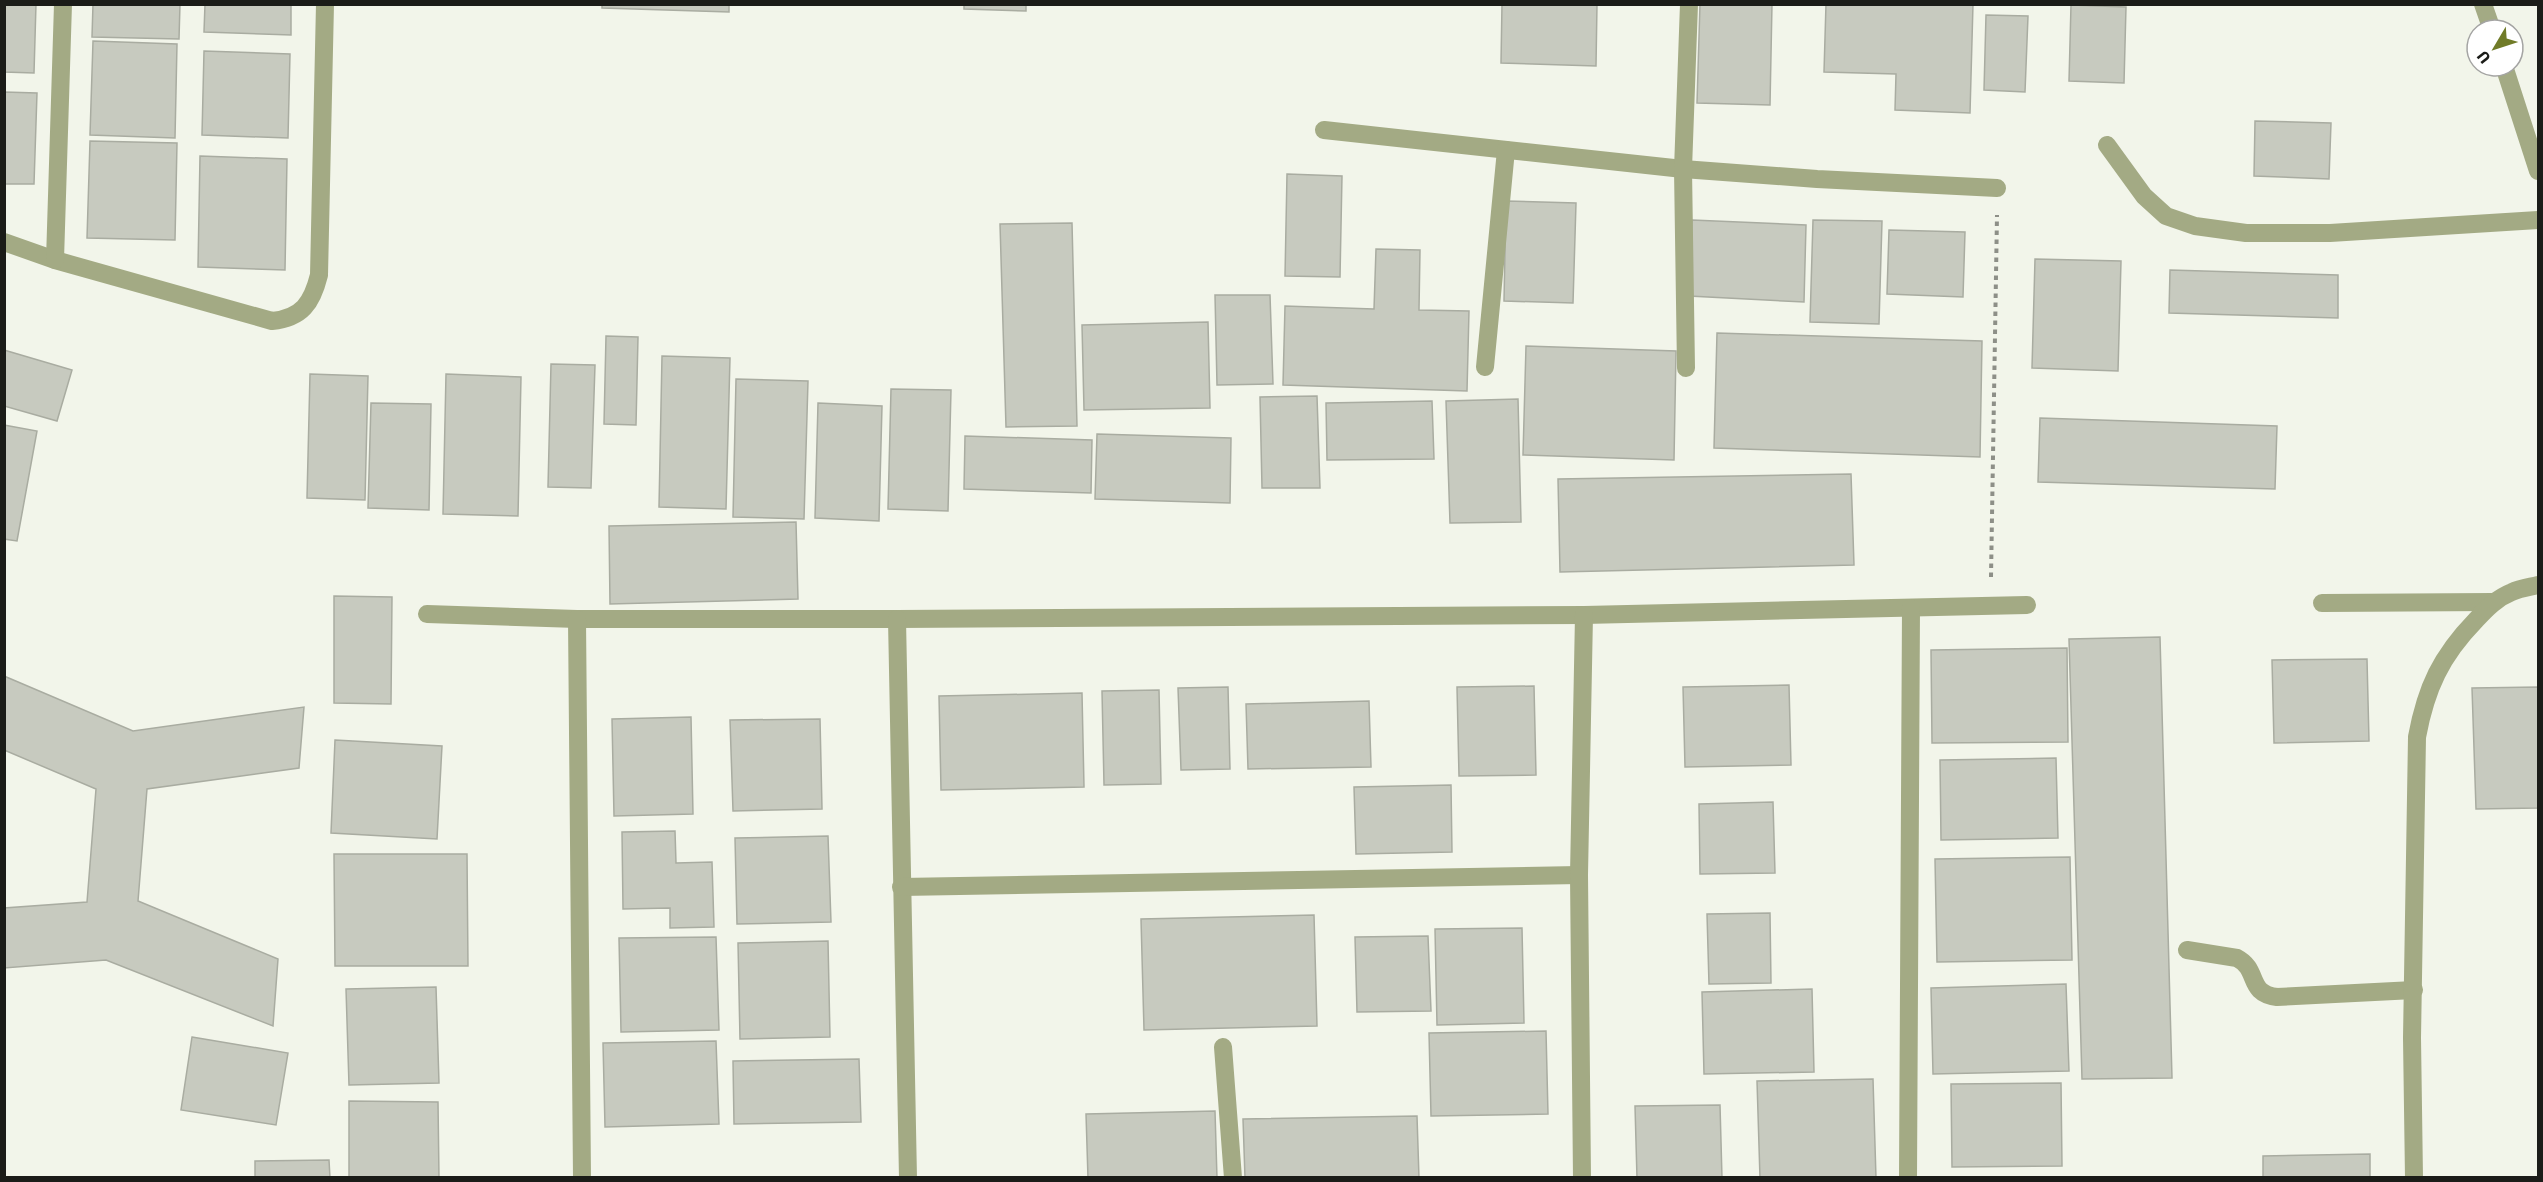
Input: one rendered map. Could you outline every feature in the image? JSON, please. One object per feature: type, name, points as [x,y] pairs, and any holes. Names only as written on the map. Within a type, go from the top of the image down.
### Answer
[{"type":"street","points":[[55,260],[63,4]]},
{"type":"street","points":[[4,242],[55,260],[272,321],[289,320],[302,310],[314,294],[319,275],[325,4]]},
{"type":"street","points":[[1686,368],[1683,169],[1689,4]]},
{"type":"street","points":[[2508,78],[2538,171]]},
{"type":"street","points":[[1324,130],[1683,169],[1817,179],[1997,188]]},
{"type":"street","points":[[2107,145],[2151,203],[2166,216],[2195,226],[2246,233],[2330,233],[2538,220]]},
{"type":"street","points":[[1485,367],[1506,150]]},
{"type":"street","points":[[2414,1178],[2418,737],[2422,714],[2440,664],[2456,643],[2493,602],[2513,591],[2538,585]]},
{"type":"street","points":[[2322,603],[2493,602]]},
{"type":"street","points":[[427,614],[577,619],[897,619],[1584,615],[2027,605]]},
{"type":"street","points":[[1908,1178],[1911,608]]},
{"type":"street","points":[[1582,1178],[1579,875],[1584,615]]},
{"type":"street","points":[[577,619],[582,1178]]},
{"type":"street","points":[[897,619],[908,1178]]},
{"type":"street","points":[[901,887],[1579,875]]},
{"type":"street","points":[[2187,950],[2237,958],[2249,967],[2254,984],[2265,996],[2277,998],[2414,990]]},
{"type":"street","points":[[1223,1047],[1233,1178]]},
{"type":"path","points":[[1991,605],[1997,188]]},
{"type":"building","points":[[4,4],[36,4],[34,73],[4,72]]},
{"type":"building","points":[[93,4],[180,4],[179,39],[92,37]]},
{"type":"building","points":[[205,4],[291,4],[291,35],[204,32]]},
{"type":"building","points":[[602,4],[729,4],[729,12],[602,8]]},
{"type":"building","points":[[964,4],[1026,4],[1026,11],[964,9]]},
{"type":"building","points":[[1502,4],[1597,4],[1596,66],[1501,63]]},
{"type":"building","points":[[1700,4],[1772,4],[1770,105],[1697,103]]},
{"type":"building","points":[[1826,4],[1973,4],[1970,113],[1895,110],[1896,74],[1824,72]]},
{"type":"building","points":[[2071,5],[2126,7],[2124,83],[2069,81]]},
{"type":"building","points":[[1986,15],[2028,16],[2025,92],[1984,90]]},
{"type":"building","points":[[93,41],[177,44],[175,138],[90,135]]},
{"type":"building","points":[[204,51],[290,54],[288,138],[202,135]]},
{"type":"building","points":[[4,92],[37,93],[34,184],[4,184]]},
{"type":"building","points":[[2255,121],[2331,123],[2329,179],[2254,176]]},
{"type":"building","points":[[90,141],[177,143],[175,240],[87,238]]},
{"type":"building","points":[[200,156],[287,159],[285,270],[198,267]]},
{"type":"building","points":[[1287,174],[1342,176],[1340,277],[1285,276]]},
{"type":"building","points":[[1506,201],[1576,203],[1573,303],[1504,301]]},
{"type":"building","points":[[1692,220],[1806,225],[1804,302],[1689,296]]},
{"type":"building","points":[[1813,220],[1882,221],[1879,324],[1810,322]]},
{"type":"building","points":[[1072,223],[1077,426],[1006,427],[1000,224]]},
{"type":"building","points":[[1889,230],[1965,232],[1963,297],[1887,294]]},
{"type":"building","points":[[1376,249],[1420,250],[1419,310],[1469,311],[1467,391],[1283,385],[1285,306],[1374,309]]},
{"type":"building","points":[[2035,259],[2121,261],[2118,371],[2032,368]]},
{"type":"building","points":[[2170,270],[2338,275],[2338,318],[2169,313]]},
{"type":"building","points":[[1215,295],[1270,295],[1273,384],[1217,385]]},
{"type":"building","points":[[1208,322],[1210,408],[1084,410],[1082,325]]},
{"type":"building","points":[[1717,333],[1982,341],[1980,457],[1714,448]]},
{"type":"building","points":[[606,336],[638,337],[636,425],[604,424]]},
{"type":"building","points":[[1526,346],[1676,351],[1674,460],[1523,455]]},
{"type":"building","points":[[4,350],[72,370],[57,421],[4,406]]},
{"type":"building","points":[[662,356],[730,358],[726,509],[659,507]]},
{"type":"building","points":[[551,364],[595,365],[591,488],[548,487]]},
{"type":"building","points":[[310,374],[368,376],[365,500],[307,498]]},
{"type":"building","points":[[446,374],[521,377],[518,516],[443,514]]},
{"type":"building","points":[[736,379],[808,381],[804,519],[733,517]]},
{"type":"building","points":[[891,389],[951,390],[948,511],[888,509]]},
{"type":"building","points":[[1317,396],[1320,488],[1262,488],[1260,397]]},
{"type":"building","points":[[1518,399],[1521,522],[1450,523],[1446,401]]},
{"type":"building","points":[[1432,401],[1434,459],[1327,460],[1326,403]]},
{"type":"building","points":[[371,403],[431,404],[429,510],[368,508]]},
{"type":"building","points":[[818,403],[882,406],[879,521],[815,518]]},
{"type":"building","points":[[2040,418],[2277,426],[2275,489],[2038,482]]},
{"type":"building","points":[[4,425],[37,431],[17,541],[4,539]]},
{"type":"building","points":[[1097,434],[1231,438],[1230,503],[1095,499]]},
{"type":"building","points":[[965,436],[1092,440],[1091,493],[964,489]]},
{"type":"building","points":[[1851,474],[1854,565],[1560,572],[1558,479]]},
{"type":"building","points":[[796,522],[798,599],[610,604],[609,526]]},
{"type":"building","points":[[334,596],[392,597],[391,704],[334,703]]},
{"type":"building","points":[[2160,637],[2172,1078],[2082,1079],[2069,639]]},
{"type":"building","points":[[2067,648],[2068,742],[1932,743],[1931,650]]},
{"type":"building","points":[[2367,659],[2369,741],[2274,743],[2272,660]]},
{"type":"building","points":[[4,676],[133,731],[304,707],[299,768],[147,789],[138,901],[278,959],[273,1026],[106,960],[4,968],[4,908],[87,902],[96,789],[4,750]]},
{"type":"building","points":[[1789,685],[1791,765],[1685,767],[1683,687]]},
{"type":"building","points":[[1534,686],[1536,775],[1459,776],[1457,687]]},
{"type":"building","points":[[1228,687],[1230,769],[1181,770],[1178,688]]},
{"type":"building","points":[[2538,687],[2538,808],[2476,809],[2472,688]]},
{"type":"building","points":[[1159,690],[1161,784],[1104,785],[1102,691]]},
{"type":"building","points":[[1082,693],[1084,787],[941,790],[939,696]]},
{"type":"building","points":[[1369,701],[1371,767],[1248,769],[1246,704]]},
{"type":"building","points":[[691,717],[693,814],[614,816],[612,719]]},
{"type":"building","points":[[820,719],[822,809],[733,811],[730,720]]},
{"type":"building","points":[[335,740],[442,746],[437,839],[331,833]]},
{"type":"building","points":[[2056,758],[2058,838],[1941,840],[1940,760]]},
{"type":"building","points":[[1451,785],[1452,852],[1356,854],[1354,787]]},
{"type":"building","points":[[1773,802],[1775,873],[1700,874],[1699,804]]},
{"type":"building","points":[[675,831],[676,863],[712,862],[714,927],[670,928],[670,908],[623,909],[622,832]]},
{"type":"building","points":[[828,836],[831,922],[737,924],[735,838]]},
{"type":"building","points":[[334,854],[467,854],[468,966],[335,966]]},
{"type":"building","points":[[2070,857],[2072,960],[1937,962],[1935,859]]},
{"type":"building","points":[[1770,913],[1771,983],[1709,984],[1707,914]]},
{"type":"building","points":[[1314,915],[1317,1026],[1144,1030],[1141,919]]},
{"type":"building","points":[[1522,928],[1524,1023],[1437,1025],[1435,929]]},
{"type":"building","points":[[1428,936],[1431,1011],[1357,1012],[1355,937]]},
{"type":"building","points":[[716,937],[719,1030],[621,1032],[619,938]]},
{"type":"building","points":[[828,941],[830,1037],[740,1039],[738,943]]},
{"type":"building","points":[[2066,984],[2069,1071],[1933,1074],[1931,988]]},
{"type":"building","points":[[436,987],[439,1083],[349,1085],[346,989]]},
{"type":"building","points":[[1812,989],[1814,1072],[1704,1074],[1702,992]]},
{"type":"building","points":[[1546,1031],[1548,1114],[1431,1116],[1429,1033]]},
{"type":"building","points":[[192,1037],[288,1053],[276,1125],[181,1110]]},
{"type":"building","points":[[716,1041],[719,1124],[605,1127],[603,1043]]},
{"type":"building","points":[[859,1059],[861,1122],[734,1124],[733,1061]]},
{"type":"building","points":[[1873,1079],[1876,1178],[1760,1178],[1757,1081]]},
{"type":"building","points":[[2061,1083],[2062,1166],[1952,1167],[1951,1084]]},
{"type":"building","points":[[349,1101],[438,1102],[439,1178],[349,1178]]},
{"type":"building","points":[[1720,1105],[1722,1178],[1637,1178],[1635,1106]]},
{"type":"building","points":[[1215,1111],[1217,1178],[1088,1178],[1086,1114]]},
{"type":"building","points":[[1417,1116],[1419,1178],[1245,1178],[1243,1119]]},
{"type":"building","points":[[2370,1154],[2370,1178],[2263,1178],[2263,1156]]},
{"type":"building","points":[[329,1160],[330,1178],[255,1178],[255,1161]]}]
